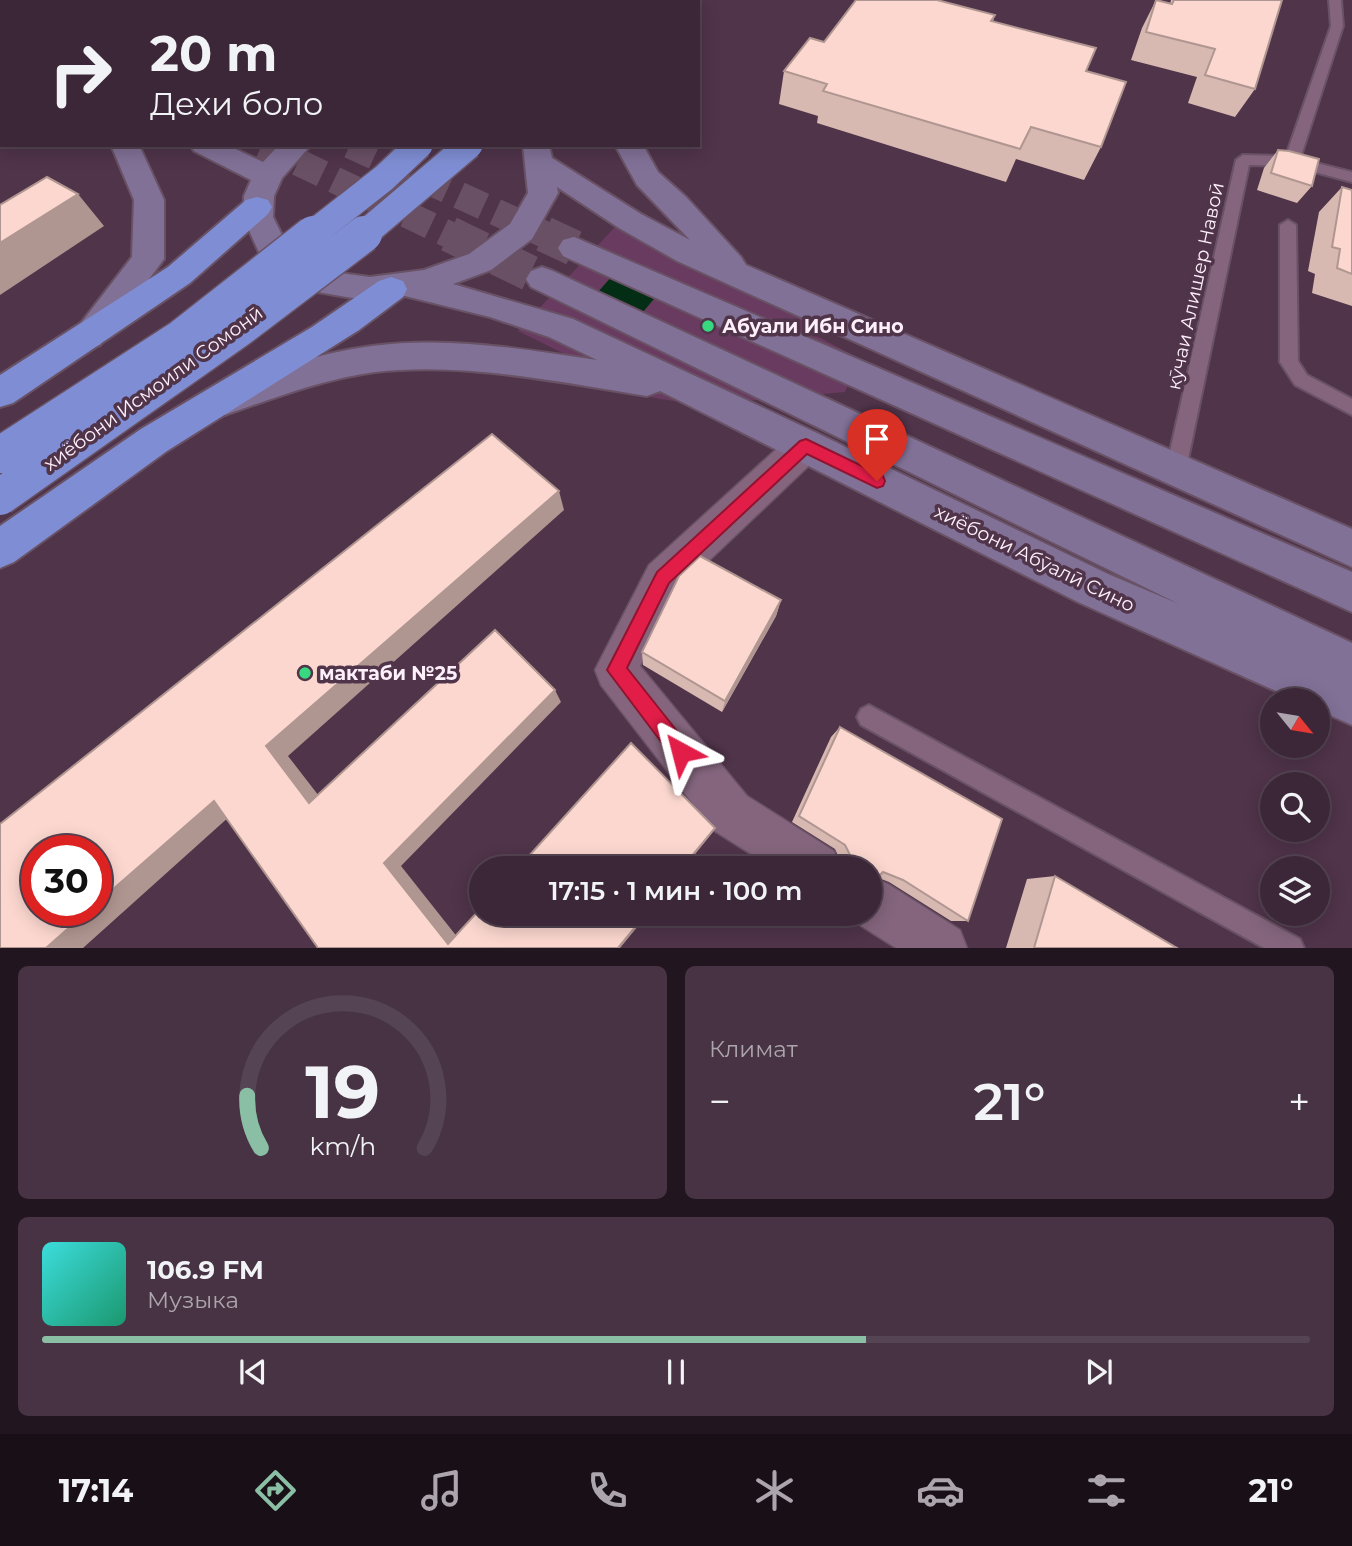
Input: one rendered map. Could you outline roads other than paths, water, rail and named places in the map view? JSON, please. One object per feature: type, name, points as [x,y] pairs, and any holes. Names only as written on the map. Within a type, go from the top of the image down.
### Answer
[{"type":"highway","name":"хиёбони Исмоили Сомонӣ","points":[[0,455],[181,337],[384,178],[417,147]]},
{"type":"highway","name":"хиёбони Исмоили Сомонӣ","points":[[0,497],[205,353],[409,200],[467,147]]},
{"type":"highway","points":[[0,393],[179,275],[257,207]]},
{"type":"highway","points":[[0,549],[106,472],[400,288]]},
{"type":"main road","points":[[88,336],[148,259],[149,200],[126,147]]},
{"type":"main road","points":[[208,147],[267,176]]},
{"type":"main road","points":[[294,147],[267,176],[257,207],[260,234],[277,259],[306,277],[346,288],[400,288],[450,276],[486,259],[515,238],[535,214],[544,189],[544,154]]},
{"type":"main road","points":[[630,147],[647,178],[675,204],[741,277]]},
{"type":"main road","points":[[544,154],[630,221],[688,253],[1352,548]]},
{"type":"main road","points":[[574,248],[1352,592]]},
{"type":"main road","name":"хиёбони Абӯалӣ Сино","points":[[542,279],[1352,666]]},
{"type":"main road","name":"хиёбони Абӯалӣ Сино","points":[[400,288],[493,306],[561,328],[806,445],[1093,588],[1352,702]]},
{"type":"main road","points":[[206,407],[307,372],[395,357],[521,364],[679,386]]},
{"type":"street","points":[[798,856],[730,813],[616,670],[663,578],[806,445]]},
{"type":"street","points":[[882,910],[942,947]]},
{"type":"lane","points":[[1292,161],[1337,26],[1335,0]]},
{"type":"lane","name":"кӯчаи Алишер Навоӣ","points":[[1177,469],[1243,160],[1292,161],[1352,177]]},
{"type":"lane","points":[[1288,225],[1289,362],[1301,380],[1352,408]]},
{"type":"lane","points":[[869,717],[1292,947]]},
{"type":"tunnel","points":[[266,147],[452,236]]},
{"type":"tunnel","points":[[354,147],[548,236]]},
{"type":"tunnel","points":[[449,234],[542,279]]},
{"type":"tunnel","points":[[544,234],[574,248]]},
{"type":"place","name":"Абуали Ибн Сино","points":[[708,326]]},
{"type":"place","name":"мактаби №25","points":[[305,673]]}]
